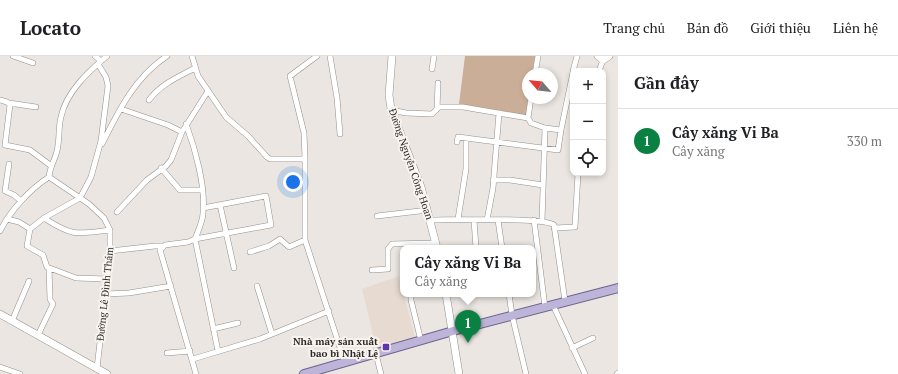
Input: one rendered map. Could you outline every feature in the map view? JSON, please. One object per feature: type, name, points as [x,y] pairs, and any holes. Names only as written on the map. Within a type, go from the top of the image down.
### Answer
[{"type":"main road","name":"Đường Nguyễn Công Hoan","points":[[392,56],[389,95],[392,110],[421,187],[437,245]]},
{"type":"main road","points":[[304,374],[421,342],[453,331],[565,301],[618,290]]},
{"type":"main road","points":[[447,297],[459,374]]},
{"type":"main road","points":[[0,314],[107,374]]},
{"type":"street","points":[[13,56],[33,62]]},
{"type":"street","points":[[38,335],[53,304],[50,299],[48,268],[45,265],[43,255],[27,246],[30,229],[44,218],[80,198],[91,177],[99,150],[108,86],[100,63],[95,56]]},
{"type":"street","points":[[49,177],[50,165],[57,152],[61,117],[66,103],[75,89],[107,56]]},
{"type":"street","points":[[99,150],[120,109],[137,82],[167,56]]},
{"type":"street","points":[[192,56],[198,76],[226,117],[248,136],[267,157],[270,159],[305,159]]},
{"type":"street","points":[[317,56],[290,76],[304,133],[305,240],[345,363]]},
{"type":"street","points":[[330,56],[337,98],[340,134]]},
{"type":"street","points":[[432,69],[434,56]]},
{"type":"street","points":[[536,68],[538,56]]},
{"type":"street","points":[[574,68],[577,56]]},
{"type":"street","points":[[600,68],[604,57]]},
{"type":"street","points":[[149,100],[157,89],[196,68]]},
{"type":"street","points":[[437,109],[438,83]]},
{"type":"street","points":[[457,142],[458,137],[544,149],[559,149],[561,130],[570,86]]},
{"type":"street","points":[[117,212],[147,180],[161,168],[166,166],[171,160],[186,124],[208,91]]},
{"type":"street","points":[[0,100],[9,103],[36,107]]},
{"type":"street","points":[[9,103],[10,107],[3,145],[30,150],[50,165]]},
{"type":"street","points":[[530,104],[528,118],[531,123],[545,128],[561,130]]},
{"type":"street","points":[[392,110],[406,113],[432,114],[440,107],[463,107],[528,118]]},
{"type":"street","points":[[120,109],[168,125],[182,132]]},
{"type":"street","points":[[487,220],[494,180],[499,113]]},
{"type":"street","points":[[186,124],[202,190],[203,214],[195,239],[218,351]]},
{"type":"street","points":[[542,221],[545,128]]},
{"type":"street","points":[[458,219],[466,169],[466,138]]},
{"type":"street","points":[[9,164],[5,191],[14,195],[21,201]]},
{"type":"street","points":[[161,168],[180,190],[202,190]]},
{"type":"street","points":[[554,228],[575,227],[578,176]]},
{"type":"street","points":[[44,218],[69,232],[78,233],[110,230],[104,218],[80,198],[49,177]]},
{"type":"street","points":[[0,231],[21,201],[40,182],[49,177]]},
{"type":"street","points":[[494,180],[510,180],[543,185]]},
{"type":"street","points":[[110,251],[162,246],[271,225],[266,196],[203,208]]},
{"type":"street","points":[[220,205],[234,268]]},
{"type":"street","points":[[377,216],[428,210]]},
{"type":"street","points":[[7,219],[19,222],[30,229]]},
{"type":"street","points":[[431,220],[534,220],[551,223],[554,228],[565,301]]},
{"type":"street","points":[[474,220],[476,245]]},
{"type":"street","points":[[498,220],[502,245]]},
{"type":"street","points":[[534,220],[549,306],[585,374]]},
{"type":"street","name":"Đường Lê Đình Thám","points":[[97,368],[110,251],[110,230]]},
{"type":"street","points":[[250,252],[269,246],[280,239],[288,247],[305,240]]},
{"type":"street","points":[[372,270],[388,269],[388,249],[392,244],[437,245]]},
{"type":"street","points":[[162,246],[160,250],[194,362],[196,374]]},
{"type":"street","points":[[48,268],[76,278],[107,279]]},
{"type":"street","points":[[12,321],[30,282]]},
{"type":"street","points":[[105,294],[129,293],[170,286]]},
{"type":"street","points":[[257,286],[272,334]]},
{"type":"street","points":[[411,297],[421,342]]},
{"type":"street","points":[[509,297],[512,316],[526,374]]},
{"type":"street","points":[[194,362],[218,351],[272,334],[329,311]]},
{"type":"street","points":[[213,329],[238,324]]},
{"type":"street","points":[[572,348],[593,338]]},
{"type":"street","points":[[167,353],[190,351]]},
{"type":"street","points":[[376,354],[381,374]]},
{"type":"street","points":[[0,367],[20,374]]},
{"type":"shaded area","points":[[465,56],[535,56],[533,68],[522,68],[522,104],[527,104],[526,115],[459,104]]},
{"type":"shaded area","name":"Nhà máy sản xuất bao bì Nhật Lệ","points":[[399,276],[400,297],[404,297],[416,341],[377,351],[362,289]]},
{"type":"place","name":"Cây xăng Vi Ba","points":[[468,343]]},
{"type":"place","name":"Nhà máy sản xuất bao bì Nhật Lệ","points":[[386,347]]}]
